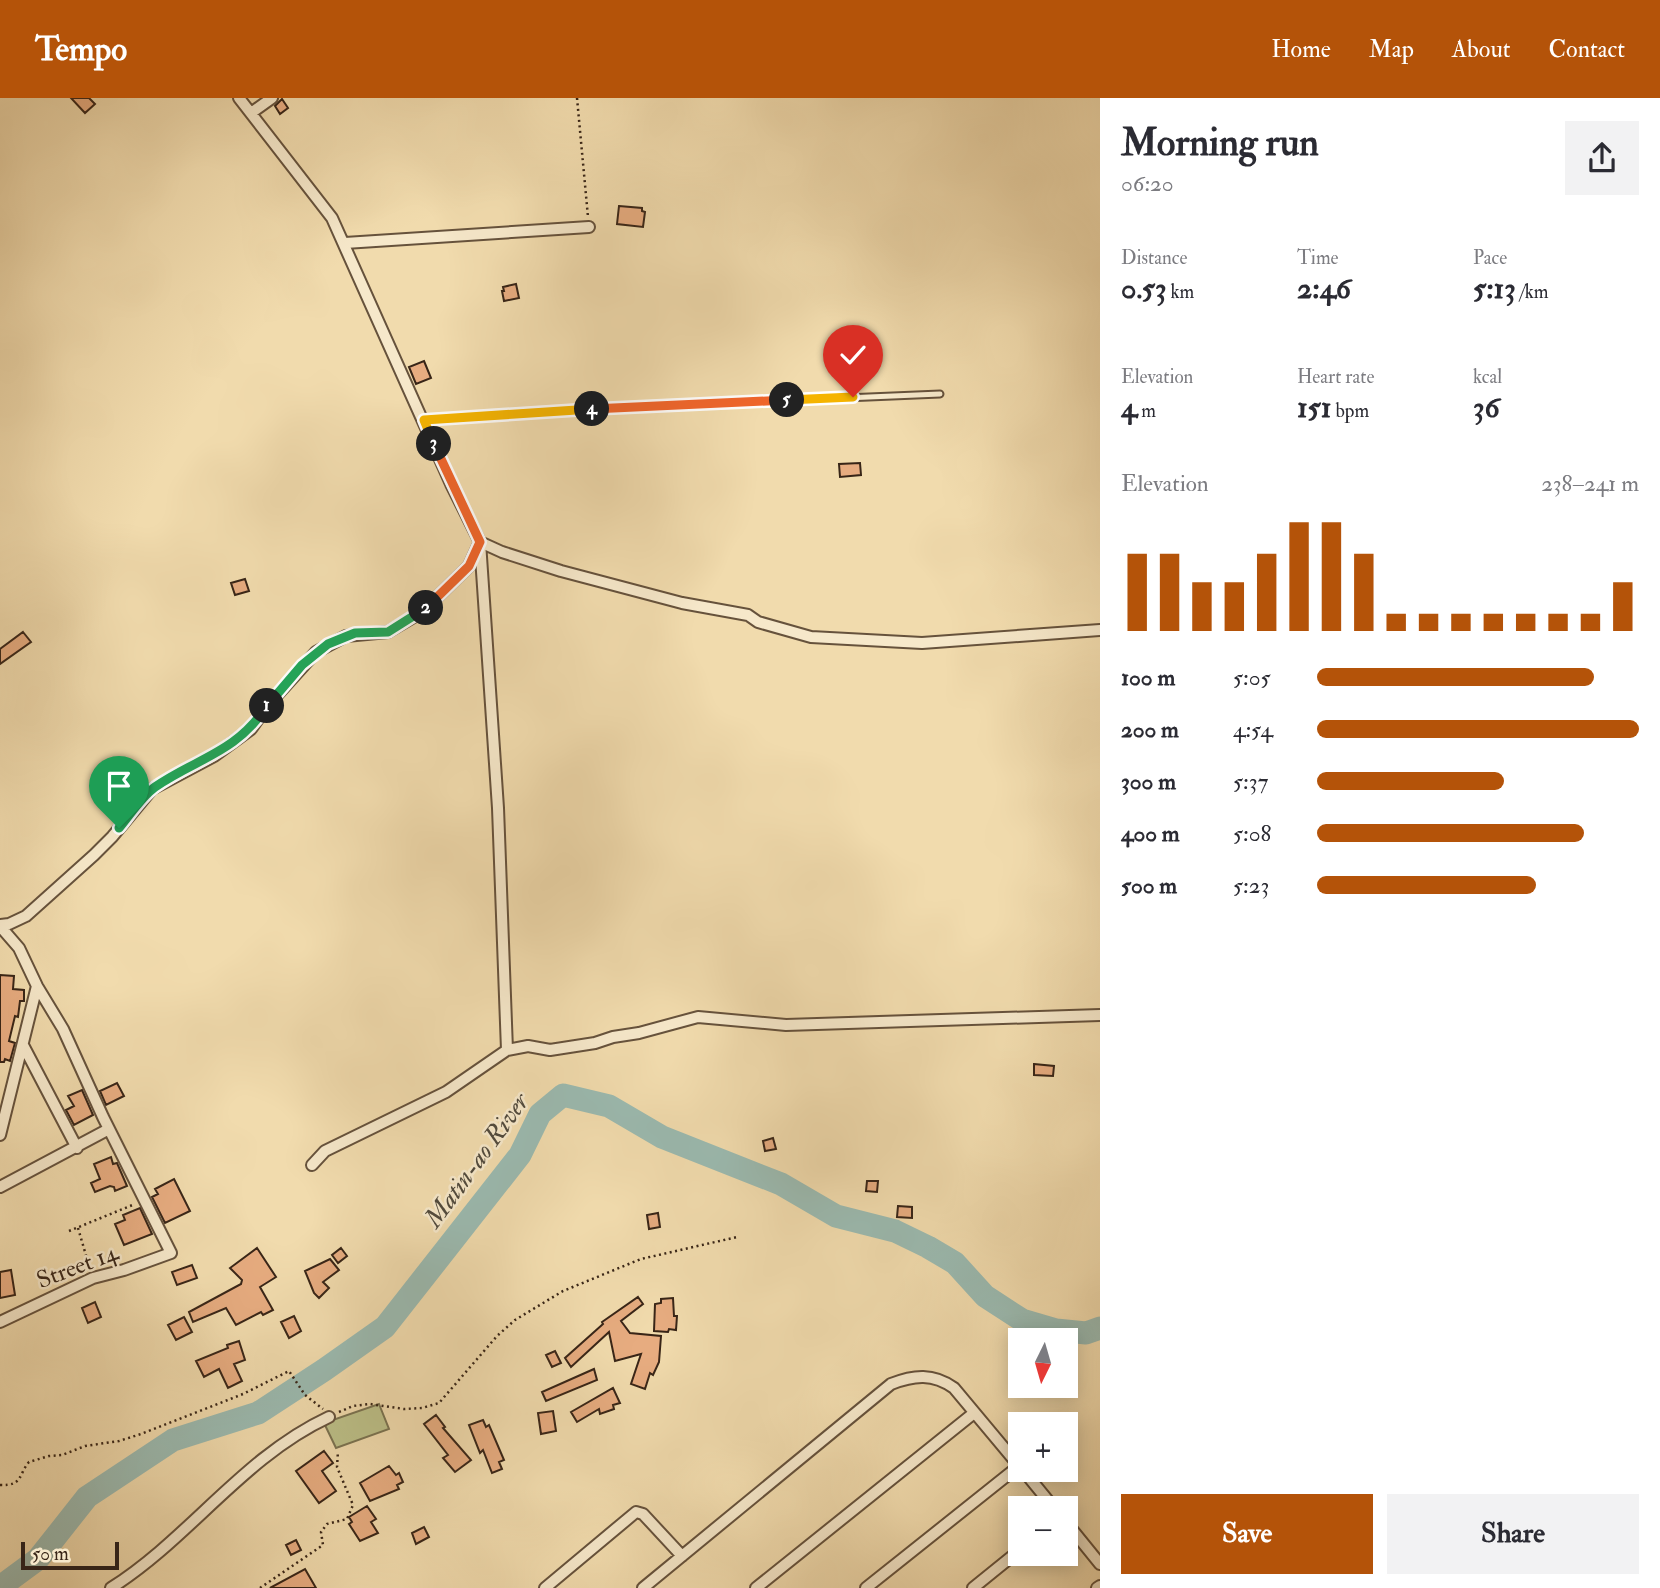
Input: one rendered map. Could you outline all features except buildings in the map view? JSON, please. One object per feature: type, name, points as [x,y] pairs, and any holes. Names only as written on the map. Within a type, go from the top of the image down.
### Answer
[{"type":"street","points":[[239,98],[332,218],[451,484],[480,542],[497,794],[507,1050]]},
{"type":"street","points":[[251,113],[272,98]]},
{"type":"street","points":[[345,243],[589,227]]},
{"type":"street","points":[[480,542],[561,571],[682,603],[748,615],[758,622],[811,637],[922,643],[1100,630]]},
{"type":"street","points":[[0,925],[26,916],[112,837],[152,789],[214,756],[251,729],[268,705],[316,652],[346,636],[388,632],[422,612],[469,566],[480,542]]},
{"type":"street","points":[[0,925],[19,948],[37,986],[74,1050],[109,1129],[0,1187]]},
{"type":"street","points":[[0,1135],[37,986]]},
{"type":"street","points":[[312,1165],[326,1151],[446,1092],[507,1050],[528,1046],[550,1050],[595,1043],[698,1017],[786,1025],[1100,1015]]},
{"type":"street","points":[[23,1045],[77,1148]]},
{"type":"street","name":"Street 14","points":[[0,1322],[93,1278],[124,1270],[171,1252],[109,1129]]},
{"type":"street","points":[[643,1588],[891,1384],[909,1377],[943,1380],[954,1388],[1008,1453]]},
{"type":"street","points":[[756,1588],[974,1413]]},
{"type":"street","points":[[111,1588],[167,1548],[220,1494],[273,1450],[297,1433],[329,1417]]},
{"type":"street","points":[[866,1588],[1008,1478]]},
{"type":"street","points":[[1033,1482],[1044,1496]]},
{"type":"street","points":[[545,1588],[636,1512],[643,1514],[682,1556]]},
{"type":"street","points":[[1078,1537],[1100,1564]]},
{"type":"street","points":[[973,1588],[1008,1560]]},
{"type":"lane","points":[[424,420],[615,408],[940,394]]},
{"type":"path","points":[[577,98],[589,227]]},
{"type":"path","points":[[68,1231],[144,1200]]},
{"type":"path","points":[[78,1227],[93,1278]]},
{"type":"path","points":[[0,1485],[12,1485],[18,1481],[29,1462],[141,1434],[231,1399],[289,1371],[305,1395],[316,1401],[329,1417],[362,1404],[383,1404],[404,1409],[439,1404],[515,1320],[563,1291],[641,1259],[737,1237]]},
{"type":"path","points":[[260,1588],[323,1545],[320,1532],[327,1524],[347,1518],[353,1505],[337,1468],[338,1451]]},
{"type":"green space","points":[[379,1404],[389,1429],[336,1448],[324,1423]]},
{"type":"waterway","name":"Matin-ao River","points":[[0,1587],[38,1559],[87,1497],[173,1440],[258,1413],[385,1327],[520,1155],[540,1114],[563,1095],[609,1106],[662,1137],[781,1184],[836,1216],[895,1231],[928,1247],[955,1263],[985,1296],[1022,1320],[1056,1330],[1086,1333],[1100,1328]]},
{"type":"route","points":[[119,828],[152,789],[214,756],[251,729],[268,705],[316,652],[337,639],[355,633],[388,632],[395,629],[422,612],[469,566],[480,542],[451,484],[424,420],[853,397]]}]
